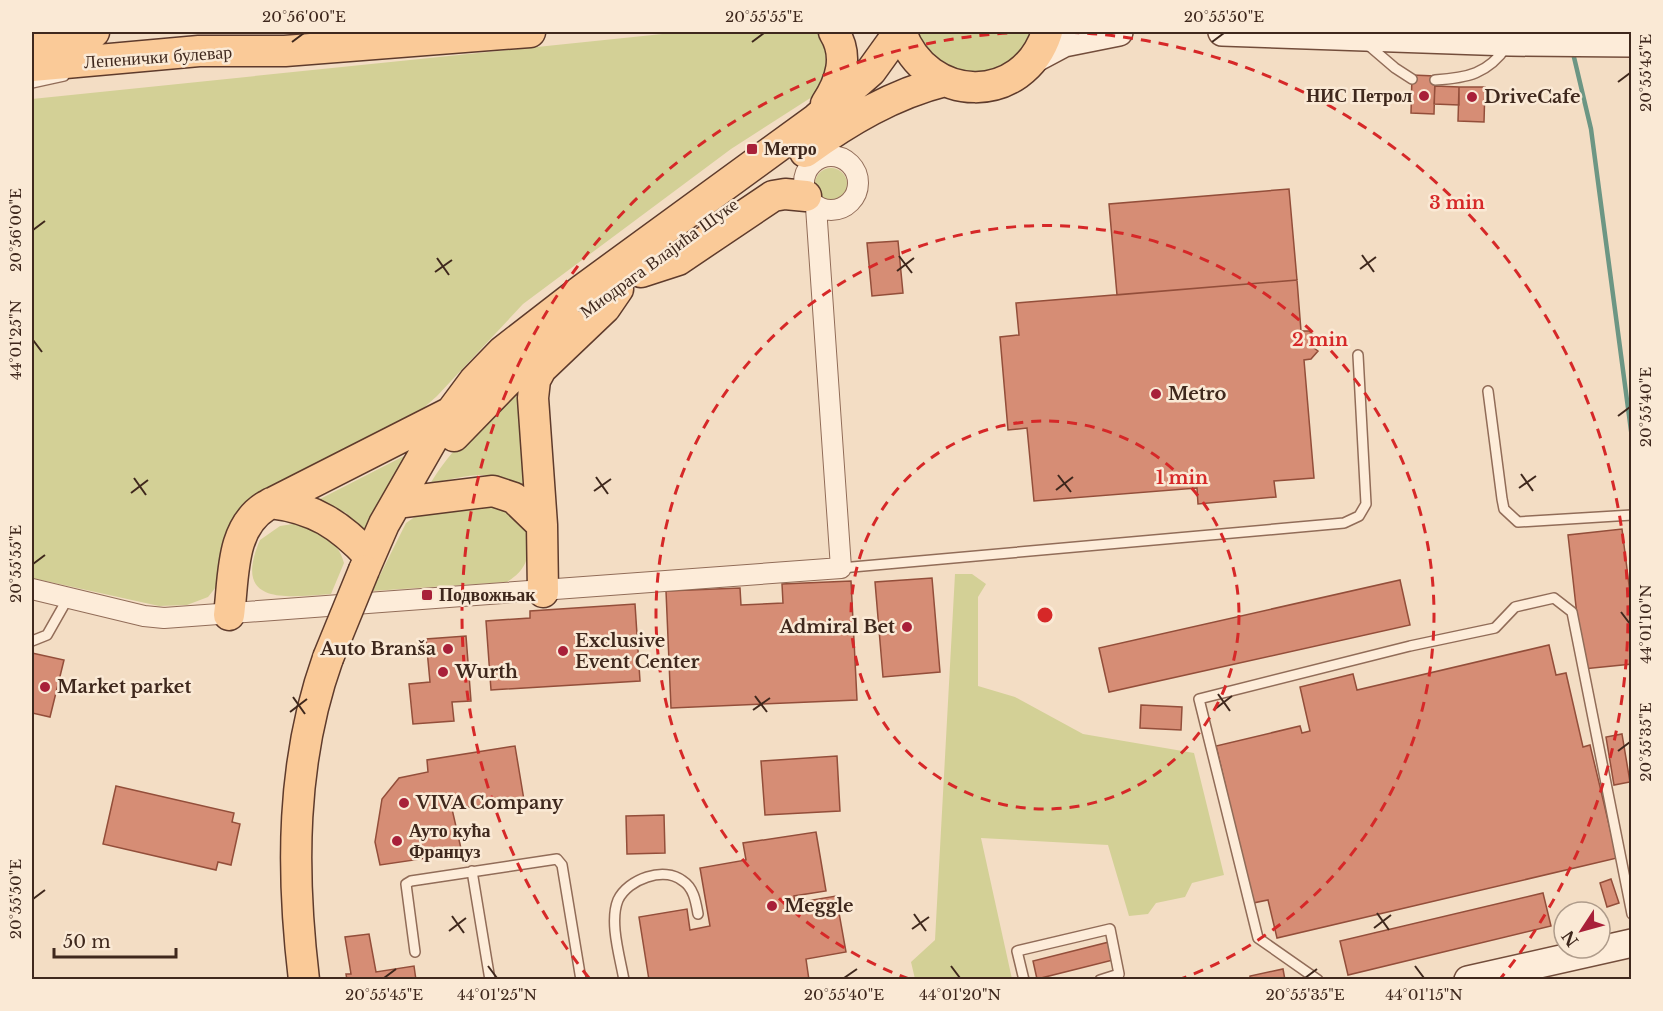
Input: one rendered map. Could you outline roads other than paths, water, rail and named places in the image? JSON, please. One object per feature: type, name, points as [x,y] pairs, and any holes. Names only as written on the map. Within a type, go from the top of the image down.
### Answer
[{"type":"main road","name":"Лепенички булевар","points":[[32,37],[94,32]]},
{"type":"main road","name":"Лепенички булевар","points":[[32,66],[199,51],[285,51],[530,32]]},
{"type":"main road","points":[[816,119],[840,79],[842,52],[834,32]]},
{"type":"main road","points":[[900,32],[915,59],[929,72],[945,81],[969,87],[993,85],[1016,75],[1034,59],[1064,43],[1119,32]]},
{"type":"main road","name":"Миодрага Влајића Шуке","points":[[304,980],[296,875],[298,790],[309,725],[328,658],[367,563],[402,493],[450,413],[474,381],[526,332],[816,119],[871,71],[900,32]]},
{"type":"main road","points":[[1034,59],[1047,32]]},
{"type":"main road","points":[[1222,32],[1510,42],[1620,43]]},
{"type":"main road","name":"Миодрага Влајића Шуке","points":[[402,493],[542,346],[848,121],[922,87],[945,81]]},
{"type":"main road","points":[[840,157],[839,144],[848,121]]},
{"type":"main road","points":[[543,592],[542,525],[533,398],[535,380],[544,365],[605,308],[629,280],[678,260],[773,196],[785,194],[811,201]]},
{"type":"main road","points":[[229,615],[237,547],[242,533],[255,514],[271,503],[450,413]]},
{"type":"main road","points":[[402,493],[493,490],[514,498],[542,525]]},
{"type":"main road","points":[[271,503],[300,507],[322,515],[344,530],[367,563]]},
{"type":"main road","points":[[1468,980],[1632,943]]},
{"type":"street","points":[[32,590],[144,616],[164,618],[543,592],[841,568],[811,201],[804,178],[807,169],[821,157],[840,157],[854,169],[858,186],[855,195],[843,208],[834,210],[811,201]]},
{"type":"lane","points":[[1361,37],[1382,58],[1412,79]]},
{"type":"lane","points":[[1435,81],[1465,78],[1486,68],[1499,58],[1510,42]]},
{"type":"lane","points":[[32,83],[75,71],[82,62]]},
{"type":"lane","points":[[841,568],[1344,524],[1359,516],[1366,504],[1358,355]]},
{"type":"lane","points":[[1488,391],[1502,499],[1510,516],[1518,522],[1629,515]]},
{"type":"lane","points":[[32,641],[47,635],[68,598]]},
{"type":"lane","points":[[1318,980],[1258,938],[1199,699],[1410,646],[1495,628],[1515,607],[1554,598],[1572,612],[1632,914]]},
{"type":"lane","points":[[416,952],[406,884],[411,881],[557,859],[562,865],[581,980]]},
{"type":"lane","points":[[472,871],[490,980]]},
{"type":"lane","points":[[624,980],[615,916],[619,899],[632,885],[649,876],[667,874],[684,881],[695,897],[698,914]]},
{"type":"lane","points":[[1024,980],[1017,951],[1110,928],[1120,977],[1100,980]]},
{"type":"waterway","points":[[1573,53],[1591,129],[1632,438]]},
{"type":"place","name":"НИС Петрол","points":[[1424,96]]},
{"type":"place","name":"DriveCafe","points":[[1472,97]]},
{"type":"place","name":"Метро","points":[[752,149]]},
{"type":"place","name":"Metro","points":[[1156,394]]},
{"type":"place","name":"Подвожњак","points":[[427,595]]},
{"type":"place","name":"Admiral Bet","points":[[907,627]]},
{"type":"place","name":"Auto Branša","points":[[448,649]]},
{"type":"place","name":"Exclusive Event Center","points":[[563,651]]},
{"type":"place","name":"Wurth","points":[[443,672]]},
{"type":"place","name":"Market parket","points":[[45,687]]},
{"type":"place","name":"VIVA Company","points":[[404,803]]},
{"type":"place","name":"Ауто кућа Француз","points":[[397,841]]},
{"type":"place","name":"Meggle","points":[[772,906]]}]
